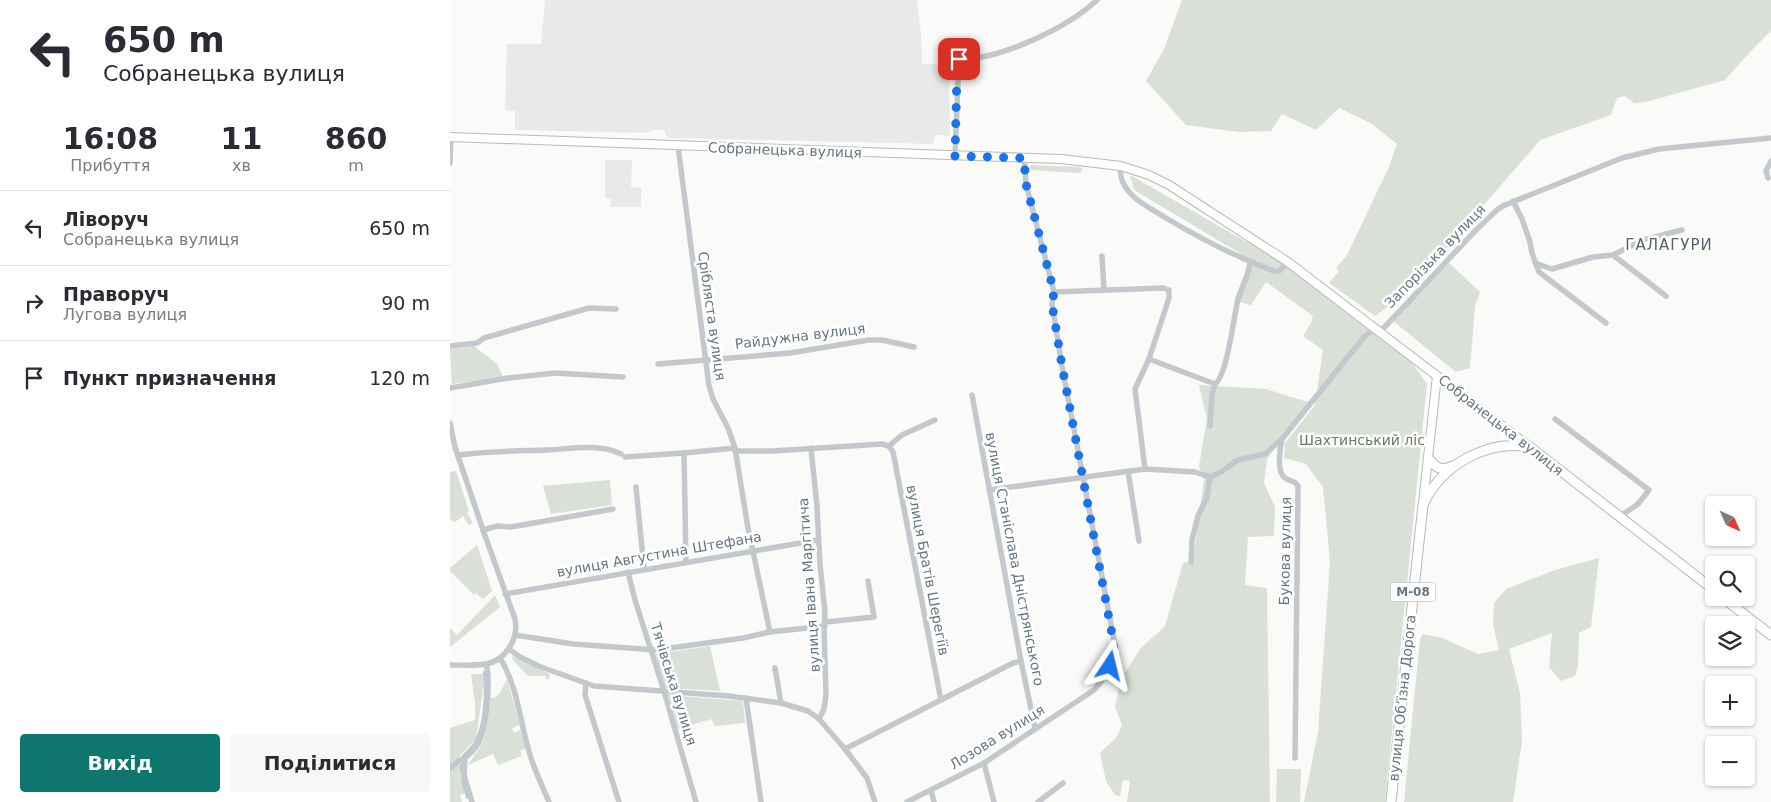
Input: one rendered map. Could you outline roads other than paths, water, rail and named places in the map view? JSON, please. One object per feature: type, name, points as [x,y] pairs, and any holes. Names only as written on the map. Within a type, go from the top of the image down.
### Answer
[{"type":"highway","name":"вулиця Обʼїзна Дорога","points":[[1391,802],[1423,505],[1432,490],[1458,464],[1477,452],[1495,446],[1519,445],[1530,447]]},
{"type":"highway","name":"Собранецька вулиця","points":[[1530,447],[1705,583]]},
{"type":"highway","points":[[1428,458],[1440,469],[1447,469],[1458,464]]},
{"type":"highway","points":[[1733,606],[1771,635]]},
{"type":"main road","name":"Собранецька вулиця","points":[[450,137],[1024,158],[1081,161],[1121,166],[1149,175],[1169,185],[1288,262],[1530,447]]},
{"type":"main road","name":"вулиця Обʼїзна Дорога","points":[[1423,505],[1437,376]]},
{"type":"street","points":[[955,156],[957,71],[959,59],[993,54],[1034,40],[1072,20],[1097,0]]},
{"type":"street","points":[[450,137],[450,163]]},
{"type":"street","name":"Запорізька вулиця","points":[[1378,330],[1483,223],[1498,209],[1513,201],[1622,158],[1660,149],[1771,138]]},
{"type":"street","name":"Срібляста вулиця","points":[[678,146],[711,394],[728,428],[735,449],[770,632]]},
{"type":"street","name":"Лозова вулиця","points":[[907,802],[984,763],[1094,690],[1100,684],[1110,666],[1114,648],[1054,318],[1052,304],[1054,292],[1026,184],[1024,158]]},
{"type":"street","points":[[1768,178],[1766,170],[1771,160]]},
{"type":"street","points":[[1121,166],[1120,177],[1136,199],[1191,233],[1250,262],[1279,271],[1288,262]]},
{"type":"street","points":[[1513,201],[1525,225],[1535,263],[1540,272],[1606,323]]},
{"type":"street","points":[[1535,263],[1552,269],[1593,257],[1613,255],[1643,240],[1682,230]]},
{"type":"street","points":[[1613,255],[1666,296]]},
{"type":"street","points":[[1102,256],[1104,289]]},
{"type":"street","points":[[1210,426],[1212,395],[1215,384],[1222,373],[1238,300],[1249,271],[1250,262]]},
{"type":"street","points":[[1054,292],[1104,289],[1163,288],[1169,290],[1169,298],[1149,359],[1134,389],[1145,469]]},
{"type":"street","points":[[450,346],[477,343],[484,338],[589,308],[616,309]]},
{"type":"street","name":"Букова вулиця","points":[[1295,758],[1298,486],[1295,481],[1284,477],[1282,474],[1279,454],[1282,439],[1364,337],[1378,330]]},
{"type":"street","name":"Райдужна вулиця","points":[[658,364],[790,353],[869,340],[882,340],[914,347]]},
{"type":"street","points":[[1149,359],[1215,384]]},
{"type":"street","points":[[450,388],[508,378],[555,374],[623,377]]},
{"type":"street","name":"вулиця Станіслава Дністрянського","points":[[972,395],[1035,728]]},
{"type":"street","points":[[1555,419],[1649,490],[1638,504],[1619,517]]},
{"type":"street","points":[[458,455],[482,452],[591,448],[610,449],[623,455],[882,444],[889,446],[902,436],[935,420]]},
{"type":"street","points":[[450,423],[458,455],[515,619],[517,631],[509,649],[500,658],[486,664],[450,665]]},
{"type":"street","points":[[989,490],[1145,469],[1195,472],[1210,477],[1238,460],[1265,454],[1282,439]]},
{"type":"street","name":"вулиця Братів Шерегіїв","points":[[889,446],[893,452],[941,700]]},
{"type":"street","name":"вулиця Івана Маргітича","points":[[811,448],[817,506],[827,679],[826,703],[819,719]]},
{"type":"street","points":[[1270,451],[1279,454]]},
{"type":"street","points":[[684,453],[686,562]]},
{"type":"street","points":[[1128,472],[1139,541]]},
{"type":"street","points":[[1191,562],[1192,540],[1198,516],[1207,496],[1210,477]]},
{"type":"street","points":[[636,487],[644,570]]},
{"type":"street","points":[[483,530],[497,526],[510,527],[613,508]]},
{"type":"street","name":"вулиця Августина Штефана","points":[[506,594],[818,540]]},
{"type":"street","name":"Тячівська вулиця","points":[[628,572],[696,802]]},
{"type":"street","points":[[515,635],[573,644],[651,650],[742,638],[770,632],[874,617],[868,581]]},
{"type":"street","points":[[509,649],[520,657],[541,667],[594,686],[746,698],[781,703],[808,711],[819,719],[845,748],[867,778],[875,802]]},
{"type":"street","points":[[500,658],[507,669],[514,687],[531,758],[549,802]]},
{"type":"street","points":[[845,748],[1013,663],[1021,661]]},
{"type":"street","points":[[450,768],[473,752],[482,734],[488,682],[486,664]]},
{"type":"street","points":[[775,668],[781,703]]},
{"type":"street","points":[[586,683],[585,695],[619,802]]},
{"type":"street","points":[[746,698],[761,802]]},
{"type":"street","points":[[465,758],[464,775],[472,802]]},
{"type":"street","points":[[984,763],[994,802]]},
{"type":"street","points":[[1038,802],[1063,783]]},
{"type":"street","points":[[931,790],[934,802]]},
{"type":"waterway","points":[[462,757],[474,744],[481,727],[485,698],[484,672]]},
{"type":"waterway","points":[[461,764],[461,771]]},
{"type":"waterway","points":[[462,779],[467,798]]},
{"type":"district","name":"ГАЛАГУРИ","points":[[1669,245]]},
{"type":"park label","name":"Шахтинський ліс","points":[[1362,440]]}]
